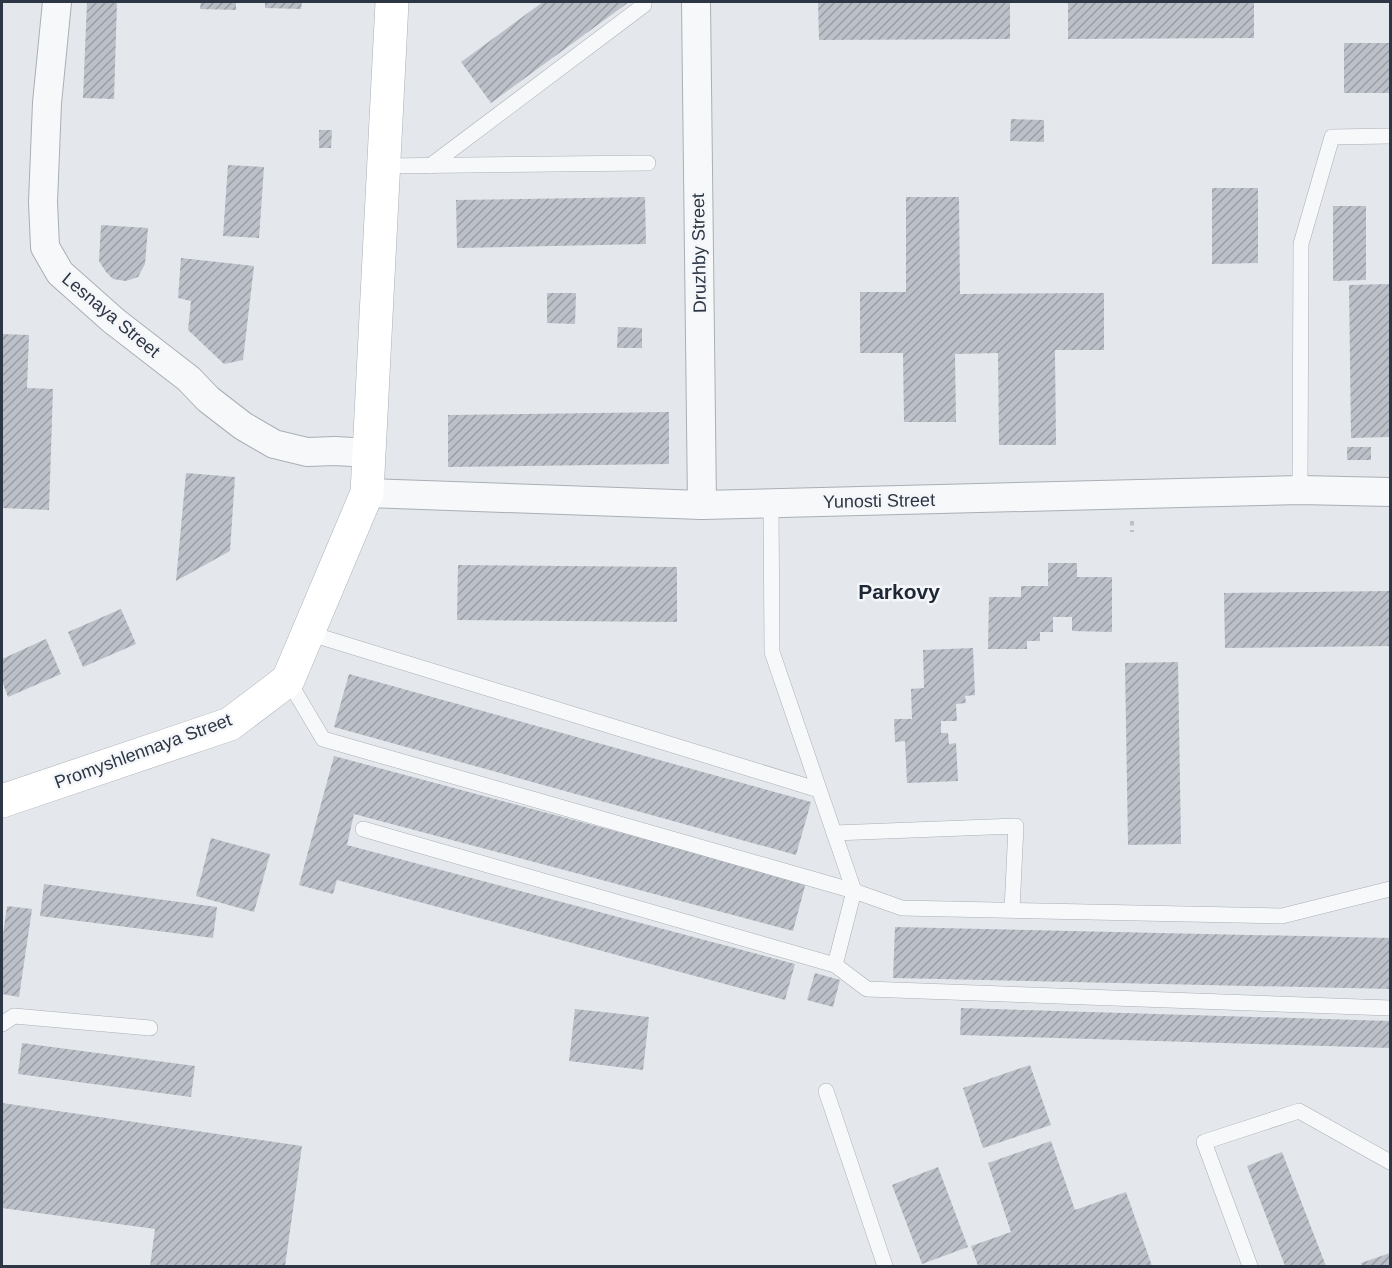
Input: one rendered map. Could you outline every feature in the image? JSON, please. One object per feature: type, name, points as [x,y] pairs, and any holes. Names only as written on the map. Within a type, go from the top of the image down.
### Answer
[{"type":"main road","points":[[367,493],[392,2]]},
{"type":"main road","name":"Promyshlennaya Street","points":[[2,801],[230,724],[288,680],[367,493]]},
{"type":"street","name":"Lesnaya Street","points":[[57,2],[47,104],[43,202],[45,248],[60,273],[114,321],[189,379],[208,399],[243,426],[274,444],[307,452],[370,453]]},
{"type":"street","name":"Druzhby Street","points":[[696,2],[702,505]]},
{"type":"street","name":"Yunosti Street","points":[[367,493],[702,505],[1300,490],[1390,492]]},
{"type":"lane","points":[[430,165],[644,5]]},
{"type":"lane","points":[[1300,490],[1301,243],[1332,137],[1390,136]]},
{"type":"lane","points":[[384,166],[648,163]]},
{"type":"lane","points":[[771,503],[772,652],[854,891],[835,965]]},
{"type":"lane","points":[[308,633],[819,790]]},
{"type":"lane","points":[[288,680],[322,739],[854,891],[902,908],[1282,916],[1390,890]]},
{"type":"lane","points":[[834,833],[1016,826],[1012,910]]},
{"type":"lane","points":[[363,829],[835,965],[867,989],[1390,1008]]},
{"type":"lane","points":[[2,1024],[14,1017],[150,1028]]},
{"type":"lane","points":[[826,1091],[885,1266]]},
{"type":"lane","points":[[1250,1266],[1204,1142],[1299,1111],[1390,1162]]},
{"type":"building","points":[[87,2],[117,2],[114,99],[83,98]]},
{"type":"building","points":[[201,2],[236,2],[236,10],[200,9]]},
{"type":"building","points":[[265,2],[302,2],[301,9],[265,8]]},
{"type":"building","points":[[543,2],[629,2],[491,103],[461,62]]},
{"type":"building","points":[[818,2],[1010,2],[1010,39],[819,40]]},
{"type":"building","points":[[1068,2],[1254,2],[1254,38],[1068,39]]},
{"type":"building","points":[[1344,43],[1390,43],[1390,93],[1344,93]]},
{"type":"building","points":[[1011,119],[1044,120],[1044,142],[1010,141]]},
{"type":"building","points":[[319,130],[332,130],[331,148],[319,148]]},
{"type":"building","points":[[228,165],[264,167],[259,238],[223,236]]},
{"type":"building","points":[[1212,188],[1258,188],[1258,263],[1212,264]]},
{"type":"building","points":[[645,197],[646,244],[457,248],[456,200]]},
{"type":"building","points":[[906,197],[959,197],[960,294],[1104,293],[1104,350],[1055,350],[1056,445],[999,445],[998,353],[955,354],[956,422],[904,422],[903,353],[860,353],[860,292],[906,292]]},
{"type":"building","points":[[1333,206],[1366,206],[1366,280],[1333,281]]},
{"type":"building","points":[[101,225],[148,228],[145,264],[138,277],[126,281],[113,279],[106,272],[99,261]]},
{"type":"building","points":[[181,258],[254,266],[243,360],[224,364],[188,330],[191,301],[178,298]]},
{"type":"building","points":[[1390,284],[1390,437],[1351,438],[1349,285]]},
{"type":"building","points":[[547,293],[576,293],[575,324],[547,323]]},
{"type":"building","points":[[618,327],[642,328],[642,348],[617,348]]},
{"type":"building","points":[[2,334],[29,335],[27,388],[53,389],[49,510],[2,508]]},
{"type":"building","points":[[669,412],[669,464],[448,467],[448,415]]},
{"type":"building","points":[[1347,447],[1371,447],[1371,460],[1347,460]]},
{"type":"building","points":[[186,473],[235,477],[230,551],[176,581]]},
{"type":"building","points":[[1048,563],[1077,563],[1077,577],[1112,577],[1112,632],[1072,631],[1072,617],[1053,617],[1053,632],[1040,632],[1040,641],[1027,641],[1027,649],[988,649],[989,597],[1021,597],[1021,586],[1048,586]]},
{"type":"building","points":[[458,565],[677,567],[677,622],[457,620]]},
{"type":"building","points":[[1390,591],[1390,646],[1225,648],[1224,593]]},
{"type":"building","points":[[121,609],[136,644],[83,667],[68,632]]},
{"type":"building","points":[[46,639],[61,674],[8,697],[2,681],[2,659]]},
{"type":"building","points":[[973,648],[975,695],[965,696],[966,703],[956,704],[957,721],[941,721],[941,733],[948,733],[949,744],[956,743],[958,781],[907,783],[905,741],[895,742],[894,719],[912,719],[911,689],[924,688],[923,650]]},
{"type":"building","points":[[1178,662],[1181,844],[1128,845],[1125,663]]},
{"type":"building","points":[[349,674],[811,802],[796,855],[334,727]]},
{"type":"building","points":[[334,756],[806,882],[793,931],[354,814],[347,845],[795,964],[785,1000],[337,880],[333,894],[299,885]]},
{"type":"building","points":[[211,838],[270,854],[254,912],[196,896]]},
{"type":"building","points":[[44,884],[217,907],[213,938],[40,916]]},
{"type":"building","points":[[7,906],[32,909],[19,997],[2,994],[2,942]]},
{"type":"building","points":[[895,927],[1390,938],[1390,989],[893,978]]},
{"type":"building","points":[[815,973],[840,980],[833,1007],[807,1000]]},
{"type":"building","points":[[961,1008],[1390,1021],[1390,1048],[960,1035]]},
{"type":"building","points":[[575,1009],[649,1017],[643,1070],[569,1061]]},
{"type":"building","points":[[22,1043],[195,1066],[191,1097],[18,1074]]},
{"type":"building","points":[[1030,1065],[1051,1125],[983,1148],[963,1088]]},
{"type":"building","points":[[2,1103],[302,1146],[285,1266],[150,1266],[155,1229],[2,1208]]},
{"type":"building","points":[[1051,1141],[1075,1210],[1126,1192],[1152,1266],[978,1266],[971,1246],[1011,1232],[988,1163]]},
{"type":"building","points":[[1282,1152],[1326,1266],[1285,1266],[1247,1166]]},
{"type":"building","points":[[938,1167],[968,1247],[922,1264],[892,1185]]},
{"type":"building","points":[[1390,1253],[1390,1266],[1362,1266],[1361,1263]]},
{"type":"district","name":"Parkovy","points":[[899,592]]}]
